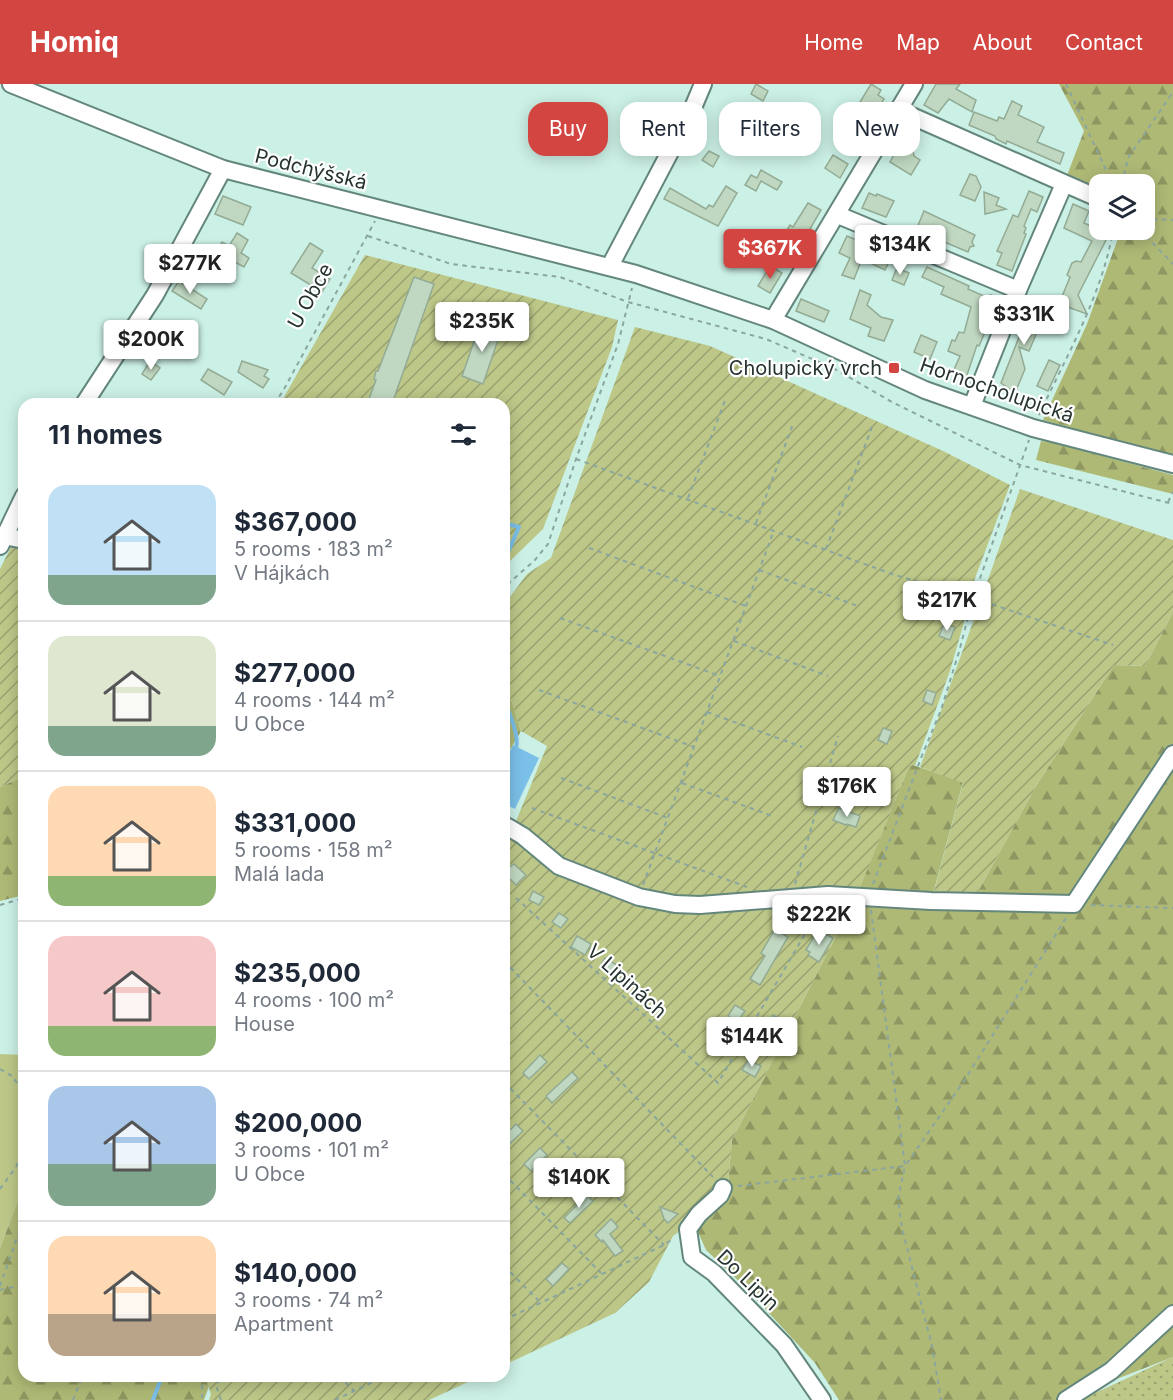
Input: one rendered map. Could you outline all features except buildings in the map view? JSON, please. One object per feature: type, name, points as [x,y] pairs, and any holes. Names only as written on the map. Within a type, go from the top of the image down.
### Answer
[{"type":"street","name":"Podchýšská","points":[[10,84],[223,169],[610,266]]},
{"type":"street","points":[[610,266],[692,110],[703,84]]},
{"type":"street","points":[[903,102],[914,84]]},
{"type":"street","points":[[920,120],[1089,194]]},
{"type":"street","points":[[773,320],[871,156]]},
{"type":"street","points":[[88,398],[155,295],[223,169]]},
{"type":"street","points":[[972,406],[1018,290],[1064,184]]},
{"type":"street","points":[[837,215],[1018,290]]},
{"type":"street","name":"Hornocholupická","points":[[610,266],[773,320],[925,390],[1033,428],[1173,464]]},
{"type":"street","points":[[18,508],[2,541],[18,540]]},
{"type":"street","points":[[510,828],[559,866],[639,897],[675,904],[700,906],[828,895],[1074,904],[1173,754]]},
{"type":"street","name":"Do Lipin","points":[[723,1188],[720,1195],[699,1214],[688,1229],[692,1257],[714,1273],[784,1345],[822,1400]]},
{"type":"street","points":[[1066,1400],[1111,1371],[1173,1314]]},
{"type":"path","points":[[1066,84],[1108,174]]},
{"type":"path","points":[[1124,174],[1128,158],[1173,92]]},
{"type":"path","name":"U Obce","points":[[278,398],[368,236],[381,208]]},
{"type":"path","points":[[1155,219],[1173,220]]},
{"type":"path","points":[[368,236],[452,264],[560,277],[628,302],[766,339],[833,368],[892,402],[1020,465],[1173,504]]},
{"type":"path","points":[[941,1400],[932,1346],[900,1218],[898,1199],[905,1166],[869,898],[877,872],[941,710],[973,598],[1033,428],[1086,315],[1111,240]]},
{"type":"path","points":[[1150,240],[1173,264]]},
{"type":"path","points":[[510,582],[534,561],[548,544],[618,344],[628,302]]},
{"type":"path","points":[[688,498],[726,398]]},
{"type":"path","points":[[756,523],[793,424]]},
{"type":"path","points":[[826,549],[872,426]]},
{"type":"path","points":[[576,459],[891,574],[973,598],[1113,645]]},
{"type":"path","points":[[1168,502],[1173,492]]},
{"type":"path","points":[[639,897],[774,530]]},
{"type":"path","points":[[589,548],[746,606]]},
{"type":"path","points":[[759,570],[858,606]]},
{"type":"path","points":[[560,618],[720,676]]},
{"type":"path","points":[[734,641],[828,676]]},
{"type":"path","points":[[539,690],[694,747]]},
{"type":"path","points":[[707,712],[802,747]]},
{"type":"path","points":[[791,898],[838,736]]},
{"type":"path","points":[[561,778],[668,818]]},
{"type":"path","points":[[682,783],[775,818]]},
{"type":"path","points":[[532,808],[752,889]]},
{"type":"path","name":"V Lipinách","points":[[516,898],[718,1083],[828,895]]},
{"type":"path","points":[[0,905],[18,900]]},
{"type":"path","points":[[510,967],[723,1188],[905,1166],[964,1082],[1074,904],[1173,908]]},
{"type":"path","points":[[0,1069],[12,1076],[18,1084]]},
{"type":"path","points":[[510,1088],[664,1245]]},
{"type":"path","points":[[0,1189],[18,1162]]},
{"type":"path","points":[[510,1180],[601,1273]]},
{"type":"path","points":[[510,1317],[664,1245],[683,1232]]},
{"type":"path","points":[[18,1236],[0,1288],[18,1286]]},
{"type":"path","points":[[510,1272],[541,1303]]},
{"type":"path","points":[[73,1400],[80,1382]]},
{"type":"path","points":[[201,1382],[203,1393],[201,1400]]},
{"type":"path","points":[[218,1382],[216,1385],[218,1397],[221,1400]]},
{"type":"path","points":[[345,1382],[354,1391]]},
{"type":"path","points":[[335,1400],[373,1382]]},
{"type":"green space","points":[[1059,84],[1173,84],[1173,457],[1043,420],[1087,324],[1117,240],[1155,240],[1155,174],[1089,174],[1089,188],[1066,178],[1084,131]]},
{"type":"green space","points":[[365,255],[618,320],[612,347],[543,529],[510,561],[510,398],[283,398]]},
{"type":"green space","points":[[635,327],[710,346],[943,451],[1010,485],[971,589],[950,671],[915,766],[910,764],[859,890],[687,899],[621,883],[561,858],[514,826],[547,746],[521,731],[510,695],[510,597],[527,574],[551,558]]},
{"type":"green space","points":[[1041,441],[1173,475],[1173,494],[1036,460]]},
{"type":"green space","points":[[1020,489],[1173,540],[1173,612],[1145,666],[1114,665],[1036,786],[975,897],[933,895],[963,783],[920,767]]},
{"type":"green space","points":[[12,545],[18,546],[18,779],[0,787],[0,569]]},
{"type":"green space","points":[[1173,612],[1173,1357],[1063,1400],[839,1400],[815,1363],[745,1287],[706,1250],[695,1225],[727,1195],[732,1140],[855,899],[910,764],[963,782],[933,894],[975,897],[1036,786],[1114,665],[1145,666]]},
{"type":"green space","points":[[510,695],[521,731],[510,750]]},
{"type":"green space","points":[[18,779],[18,896],[0,901],[0,787]]},
{"type":"green space","points":[[510,837],[541,861],[635,901],[855,899],[732,1140],[727,1195],[673,1236],[649,1282],[615,1313],[510,1362]]},
{"type":"green space","points":[[0,1054],[18,1055],[18,1200],[0,1248]]},
{"type":"green space","points":[[18,1200],[18,1382],[207,1382],[209,1386],[204,1400],[0,1400],[0,1248]]},
{"type":"green space","points":[[1173,1357],[1173,1400],[1080,1400]]},
{"type":"green space","points":[[207,1382],[468,1382],[429,1400],[209,1400],[211,1394]]},
{"type":"water","points":[[513,745],[539,758],[515,809],[510,807],[510,751]]},
{"type":"waterway","points":[[510,525],[519,527],[510,547]]},
{"type":"waterway","points":[[510,714],[517,741],[515,752]]},
{"type":"waterway","points":[[153,1400],[160,1382]]},
{"type":"place","name":"Cholupický vrch","points":[[894,368]]}]
